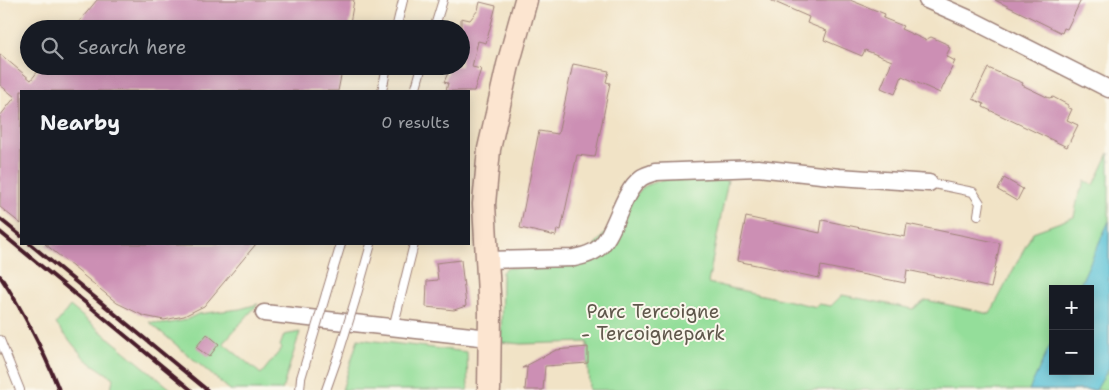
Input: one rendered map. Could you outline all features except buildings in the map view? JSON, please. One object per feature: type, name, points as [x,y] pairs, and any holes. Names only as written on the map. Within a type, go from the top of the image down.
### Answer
[{"type":"street","points":[[489,390],[490,312],[484,204],[489,150],[508,65],[526,0]]},
{"type":"street","points":[[927,0],[970,19],[1109,89]]},
{"type":"street","points":[[487,260],[574,258],[588,255],[598,250],[604,242],[629,192],[641,178],[655,172],[758,168],[839,177],[928,183]]},
{"type":"street","points":[[264,313],[489,338]]},
{"type":"lane","points":[[398,20],[403,0]]},
{"type":"lane","points":[[437,20],[443,0]]},
{"type":"lane","points":[[382,90],[385,75]]},
{"type":"lane","points":[[415,90],[419,75]]},
{"type":"lane","points":[[928,183],[973,192],[980,203],[978,215]]},
{"type":"lane","points":[[300,390],[301,378],[341,245]]},
{"type":"lane","points":[[326,390],[371,245]]},
{"type":"lane","points":[[393,328],[414,245]]},
{"type":"lane","points":[[0,340],[20,390]]},
{"type":"green space","name":"Parc Tercoigne - Tercoignepark","points":[[1109,153],[1109,390],[589,390],[587,342],[521,344],[501,342],[502,272],[506,268],[579,265],[642,188],[651,183],[672,179],[728,180],[708,283],[817,307],[819,304],[831,306],[842,295],[913,309],[926,300],[990,314],[1033,232],[1074,217],[1078,197],[1085,181],[1094,185]]},
{"type":"green space","points":[[258,304],[223,343],[261,374],[282,348],[280,346],[284,335],[300,332],[282,390],[230,390],[149,322],[165,324],[186,320],[198,314],[240,309]]},
{"type":"green space","points":[[70,306],[172,390],[111,390],[113,378],[85,359],[56,324]]},
{"type":"green space","points":[[358,339],[467,352],[468,390],[342,390]]},
{"type":"water","points":[[1109,221],[1109,368],[1096,390],[1029,390],[1049,348],[1049,375],[1094,375],[1094,285],[1080,285]]},
{"type":"railway","points":[[0,219],[20,235]]},
{"type":"railway","points":[[0,232],[191,390]]},
{"type":"railway","points":[[31,245],[207,390]]},
{"type":"railway","points":[[0,276],[17,303],[59,390]]}]
